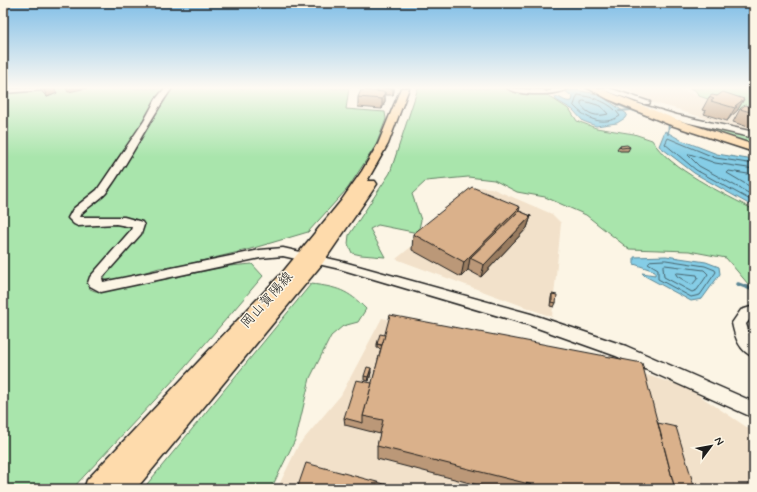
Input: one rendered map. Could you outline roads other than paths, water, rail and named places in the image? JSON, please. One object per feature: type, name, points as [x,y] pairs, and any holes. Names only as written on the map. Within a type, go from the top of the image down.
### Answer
[{"type":"main road","name":"岡山賀陽線","points":[[120,489],[311,258],[368,171],[383,144],[396,111]]},
{"type":"main road","name":"岡山賀陽線","points":[[96,489],[311,258],[334,236],[358,206],[378,172],[392,144],[404,111]]},
{"type":"main road","points":[[646,111],[698,132],[754,149]]},
{"type":"street","points":[[153,111],[101,192],[77,211],[74,218],[78,222],[120,220],[132,222],[138,225],[137,231],[96,277],[95,283],[101,287],[266,253],[283,252],[311,258],[531,320],[614,348],[754,410]]},
{"type":"street","points":[[658,111],[675,117],[754,135]]},
{"type":"street","points":[[754,312],[746,314],[739,323],[743,339],[754,350]]},
{"type":"water","points":[[574,111],[623,111],[627,114],[625,118],[617,123],[596,126],[583,121]]},
{"type":"water","points":[[665,131],[681,140],[717,154],[754,160],[754,207],[694,173],[659,146]]},
{"type":"water","points":[[666,256],[706,262],[719,267],[720,274],[702,299],[691,301],[642,273],[655,275],[655,271],[634,264],[634,257]]},
{"type":"waterway","points":[[634,111],[651,117]]},
{"type":"waterway","points":[[666,123],[669,124],[668,134]]},
{"type":"waterway","points":[[738,284],[754,290]]}]
